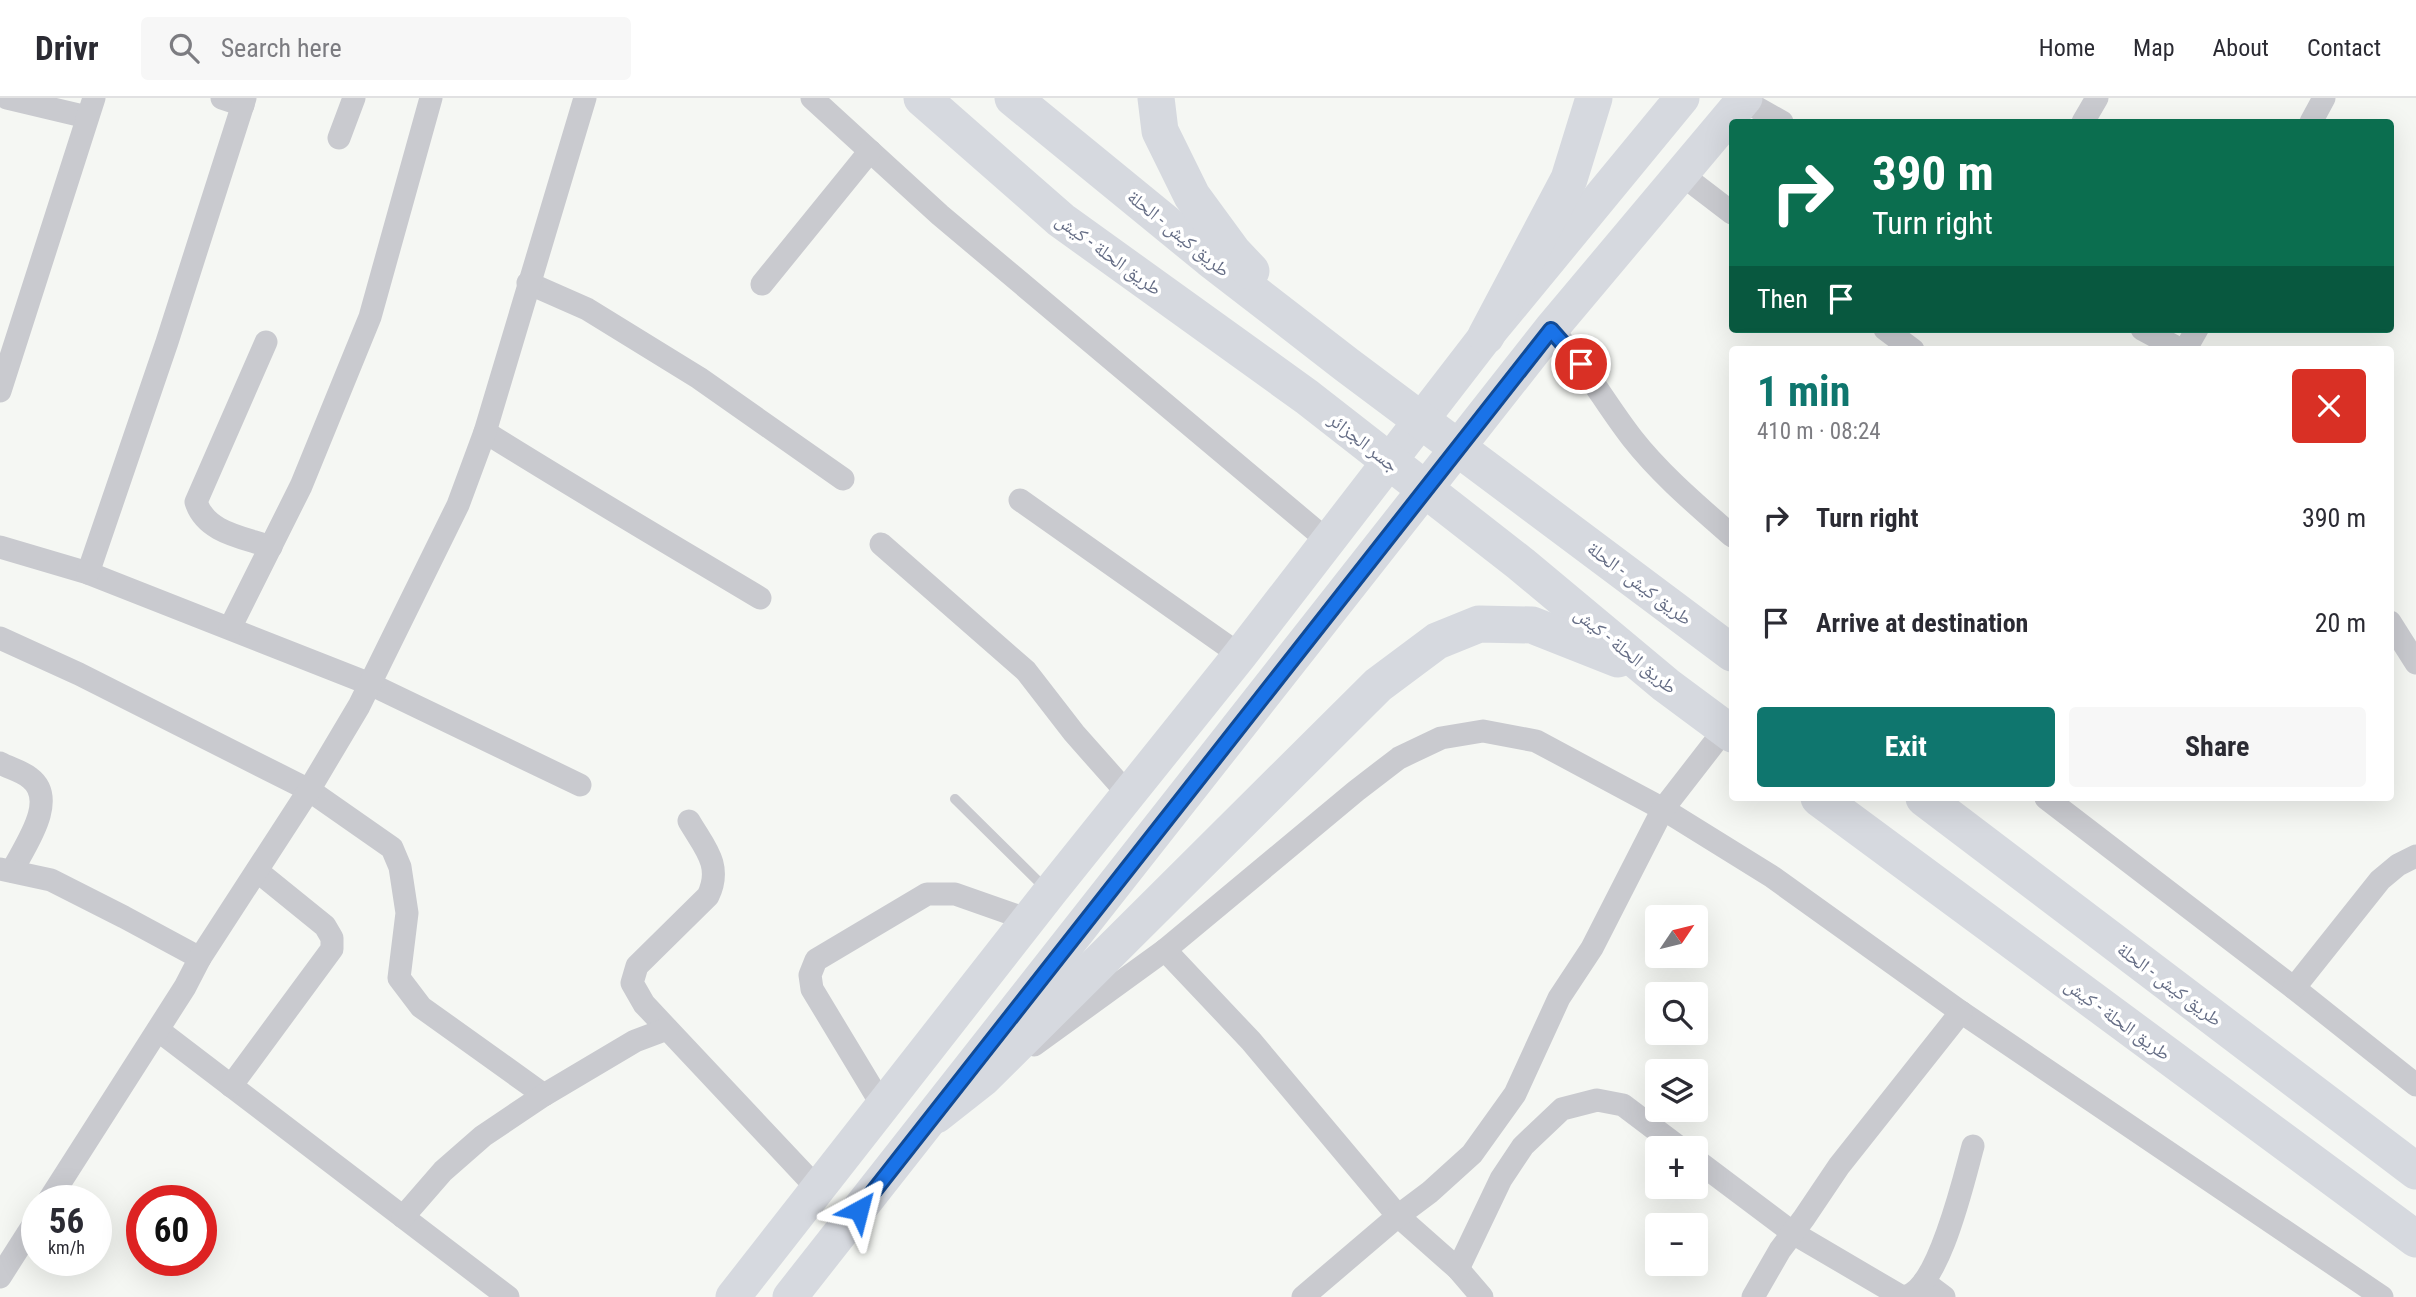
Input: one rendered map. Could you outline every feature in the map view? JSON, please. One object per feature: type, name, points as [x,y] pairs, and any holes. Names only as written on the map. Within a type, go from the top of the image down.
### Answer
[{"type":"highway","name":"طريق الحلة - كيش","points":[[922,98],[1061,220],[1307,397]]},
{"type":"highway","name":"طريق كيش - الحلة","points":[[1013,98],[1210,259],[1313,339],[1725,648]]},
{"type":"highway","points":[[1156,98],[1160,131],[1192,196],[1233,252],[1313,339]]},
{"type":"highway","points":[[1486,336],[1569,179],[1594,98]]},
{"type":"highway","name":"جسر الجزائر","points":[[1307,397],[1521,564]]},
{"type":"highway","name":"طريق الحلة - كيش","points":[[1521,564],[1671,688],[1729,732]]},
{"type":"highway","points":[[936,1115],[983,1078],[1378,685],[1437,641],[1479,624],[1532,625],[1609,654],[1671,688]]},
{"type":"highway","name":"طريق الحلة - كيش","points":[[1823,801],[2416,1239]]},
{"type":"highway","name":"طريق كيش - الحلة","points":[[1928,801],[2416,1171]]},
{"type":"main road","points":[[733,1297],[1050,892],[1240,655],[1486,336],[1682,98]]},
{"type":"main road","points":[[793,1294],[1551,330],[1744,99]]},
{"type":"main road","points":[[795,1218],[795,1231],[804,1245],[813,1249],[829,1248]]},
{"type":"main road","points":[[760,1264],[775,1261],[784,1265],[794,1278],[793,1294]]},
{"type":"street","points":[[0,391],[90,108],[7,98]]},
{"type":"street","points":[[339,138],[354,98]]},
{"type":"street","points":[[230,628],[301,486],[370,317],[431,98]]},
{"type":"street","points":[[59,1185],[158,1030],[200,958],[309,790],[359,706],[458,505],[485,432],[585,98]]},
{"type":"street","points":[[812,98],[940,215],[1328,541]]},
{"type":"street","points":[[2085,119],[2097,98]]},
{"type":"street","points":[[2313,119],[2324,98]]},
{"type":"street","points":[[1744,99],[1777,119]]},
{"type":"street","points":[[88,573],[167,342],[236,101]]},
{"type":"street","points":[[762,284],[870,151]]},
{"type":"street","points":[[1681,174],[1729,211]]},
{"type":"street","points":[[528,283],[587,309],[688,371],[843,479]]},
{"type":"street","points":[[1551,330],[1572,352],[1632,438],[1663,473],[1729,533]]},
{"type":"street","points":[[1890,333],[1908,346]]},
{"type":"street","points":[[2150,333],[2175,346]]},
{"type":"street","points":[[266,342],[196,502],[200,514],[214,528],[271,547]]},
{"type":"street","points":[[485,432],[605,507],[760,598]]},
{"type":"street","points":[[1020,500],[1240,655]]},
{"type":"street","points":[[881,544],[1026,671],[1074,733],[1128,794]]},
{"type":"street","points":[[0,547],[88,573],[370,684],[580,785]]},
{"type":"street","points":[[2394,628],[2416,663]]},
{"type":"street","points":[[0,638],[79,674],[309,790],[393,848],[400,867],[407,913],[399,978],[421,1007],[544,1095]]},
{"type":"street","points":[[1303,1297],[1472,1154],[1515,1094],[1559,998],[1592,948],[1663,809],[1729,724]]},
{"type":"street","points":[[983,1078],[1063,1026],[1165,950],[1399,758],[1441,738],[1483,731],[1536,741],[1663,809],[1771,876],[1961,1012],[2374,1294]]},
{"type":"street","points":[[0,763],[30,778],[40,790],[44,803],[6,870],[51,880],[200,958]]},
{"type":"street","points":[[2050,801],[2416,1085]]},
{"type":"street","points":[[688,821],[714,862],[715,882],[708,896],[637,966],[632,983],[644,1004],[817,1188]]},
{"type":"street","points":[[2294,988],[2381,880],[2398,865],[2416,856]]},
{"type":"street","points":[[231,1086],[332,949],[332,938],[325,926],[257,871]]},
{"type":"street","points":[[882,1105],[812,989],[810,975],[816,960],[927,894],[955,894],[1029,920]]},
{"type":"street","points":[[1165,950],[1251,1041],[1398,1216],[1458,1269],[1482,1297]]},
{"type":"street","points":[[1753,1297],[1780,1250],[1839,1166],[1961,1012]]},
{"type":"street","points":[[403,1217],[443,1171],[483,1136],[544,1095],[635,1041],[667,1029]]},
{"type":"street","points":[[158,1030],[508,1297]]},
{"type":"street","points":[[1458,1269],[1501,1179],[1523,1146],[1562,1109],[1597,1100],[1623,1105],[1664,1136]]},
{"type":"street","points":[[1708,1169],[1793,1233],[1903,1297],[1911,1296],[1924,1282],[1948,1235],[1973,1146]]},
{"type":"street","points":[[0,1277],[21,1244]]},
{"type":"street","points":[[1924,1282],[1944,1297]]},
{"type":"lane","points":[[955,799],[1050,892]]},
{"type":"route","points":[[859,1210],[1551,330],[1581,364]]}]
